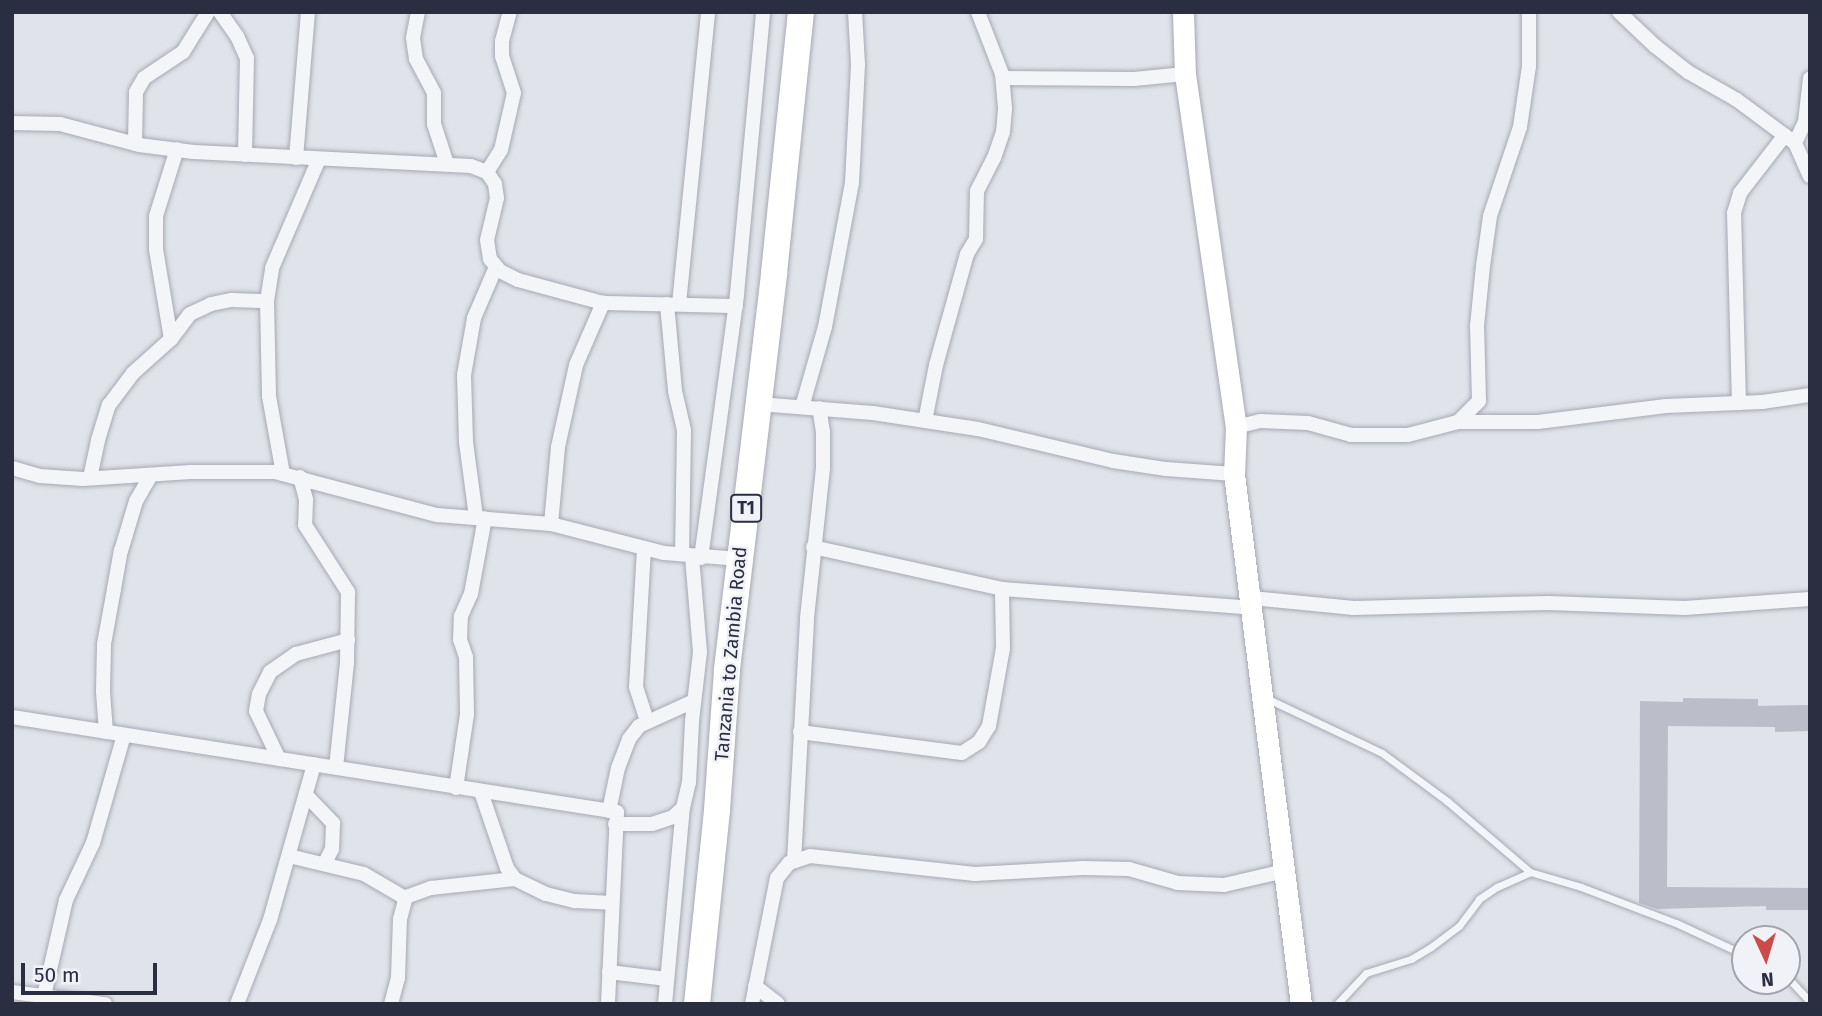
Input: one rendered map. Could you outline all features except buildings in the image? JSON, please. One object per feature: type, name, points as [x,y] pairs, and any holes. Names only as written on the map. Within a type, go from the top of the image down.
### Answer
[{"type":"highway","name":"Tanzania to Zambia Road","points":[[696,1004],[740,559],[801,12]]},
{"type":"street","points":[[135,144],[136,92],[144,78],[183,52],[208,12]]},
{"type":"street","points":[[220,12],[237,36],[247,58],[245,155]]},
{"type":"street","points":[[296,158],[309,12]]},
{"type":"street","points":[[418,12],[413,38],[416,59],[434,93],[434,124],[447,164]]},
{"type":"street","points":[[487,172],[500,150],[514,93],[502,57],[502,41],[510,12]]},
{"type":"street","points":[[665,1004],[700,652],[684,430],[675,391],[673,304],[708,12]]},
{"type":"street","points":[[692,556],[736,306],[763,12]]},
{"type":"street","points":[[802,407],[825,327],[852,183],[858,65],[855,12]]},
{"type":"street","points":[[925,421],[936,365],[967,254],[976,239],[976,191],[994,159],[1003,132],[1003,78],[978,12]]},
{"type":"street","points":[[1183,12],[1185,74],[1236,427],[1234,474],[1301,1004]]},
{"type":"street","points":[[1458,422],[1479,401],[1477,326],[1483,266],[1490,216],[1520,127],[1529,66],[1529,12]]},
{"type":"street","points":[[1619,12],[1645,38],[1688,72],[1737,100],[1790,139],[1810,176]]},
{"type":"street","points":[[1003,78],[1134,79],[1185,74]]},
{"type":"street","points":[[1739,403],[1734,213],[1741,193],[1805,121],[1810,78]]},
{"type":"street","points":[[12,123],[60,124],[135,144],[177,149],[296,158],[471,166],[487,172],[495,184],[497,198],[487,240],[490,258],[496,267],[517,280],[603,303],[736,306]]},
{"type":"street","points":[[171,339],[156,249],[156,216],[177,149]]},
{"type":"street","points":[[283,474],[269,396],[267,300],[272,268],[319,159]]},
{"type":"street","points":[[456,788],[467,715],[466,657],[460,640],[461,616],[471,594],[481,518],[466,442],[464,375],[474,318],[496,267]]},
{"type":"street","points":[[90,478],[98,440],[110,405],[133,373],[171,339],[190,314],[211,304],[232,300],[267,300]]},
{"type":"street","points":[[551,524],[558,447],[576,365],[603,303]]},
{"type":"street","points":[[1236,427],[1260,421],[1308,423],[1351,435],[1408,435],[1458,422],[1538,422],[1666,406],[1739,403],[1810,395]]},
{"type":"street","points":[[758,404],[819,408],[925,421],[978,429],[1113,461],[1234,474]]},
{"type":"street","points":[[794,861],[813,547],[823,468],[823,432],[819,408]]},
{"type":"street","points":[[12,468],[40,476],[90,478],[283,474],[437,515],[551,524],[645,549],[740,559]]},
{"type":"street","points":[[106,732],[104,644],[111,603],[136,501],[151,475]]},
{"type":"street","points":[[300,477],[306,500],[305,525],[348,592],[348,640],[336,767]]},
{"type":"street","points":[[813,547],[1002,590],[1354,608],[1548,603],[1685,608],[1810,599]]},
{"type":"street","points":[[645,549],[636,687],[647,721]]},
{"type":"street","points":[[800,732],[962,753],[979,742],[989,726],[1003,648],[1002,590]]},
{"type":"street","points":[[279,759],[256,711],[259,694],[270,672],[296,654],[348,640]]},
{"type":"street","points":[[608,1004],[612,818],[629,739],[647,721],[694,701]]},
{"type":"street","points":[[12,717],[336,767],[652,824],[674,817],[683,808]]},
{"type":"street","points":[[44,996],[66,900],[93,843],[124,735]]},
{"type":"street","points":[[237,1004],[271,920],[314,764]]},
{"type":"street","points":[[481,792],[507,867],[515,879],[546,894],[575,901],[611,903]]},
{"type":"street","points":[[306,795],[333,822],[331,849],[325,863]]},
{"type":"street","points":[[289,856],[364,874],[405,898]]},
{"type":"street","points":[[752,1004],[777,878],[789,863],[810,856],[975,874],[1083,868],[1129,869],[1178,883],[1224,885],[1285,871]]},
{"type":"street","points":[[391,1004],[398,978],[400,919],[405,898],[431,888],[515,879]]},
{"type":"street","points":[[609,972],[667,978]]},
{"type":"street","points":[[755,986],[778,1004]]},
{"type":"street","points":[[12,992],[105,1004]]},
{"type":"lane","points":[[1264,698],[1382,754],[1447,801],[1530,872],[1676,923],[1731,949]]},
{"type":"lane","points":[[1337,1004],[1366,973],[1411,959],[1431,947],[1459,926],[1479,899],[1497,887],[1530,872]]}]
